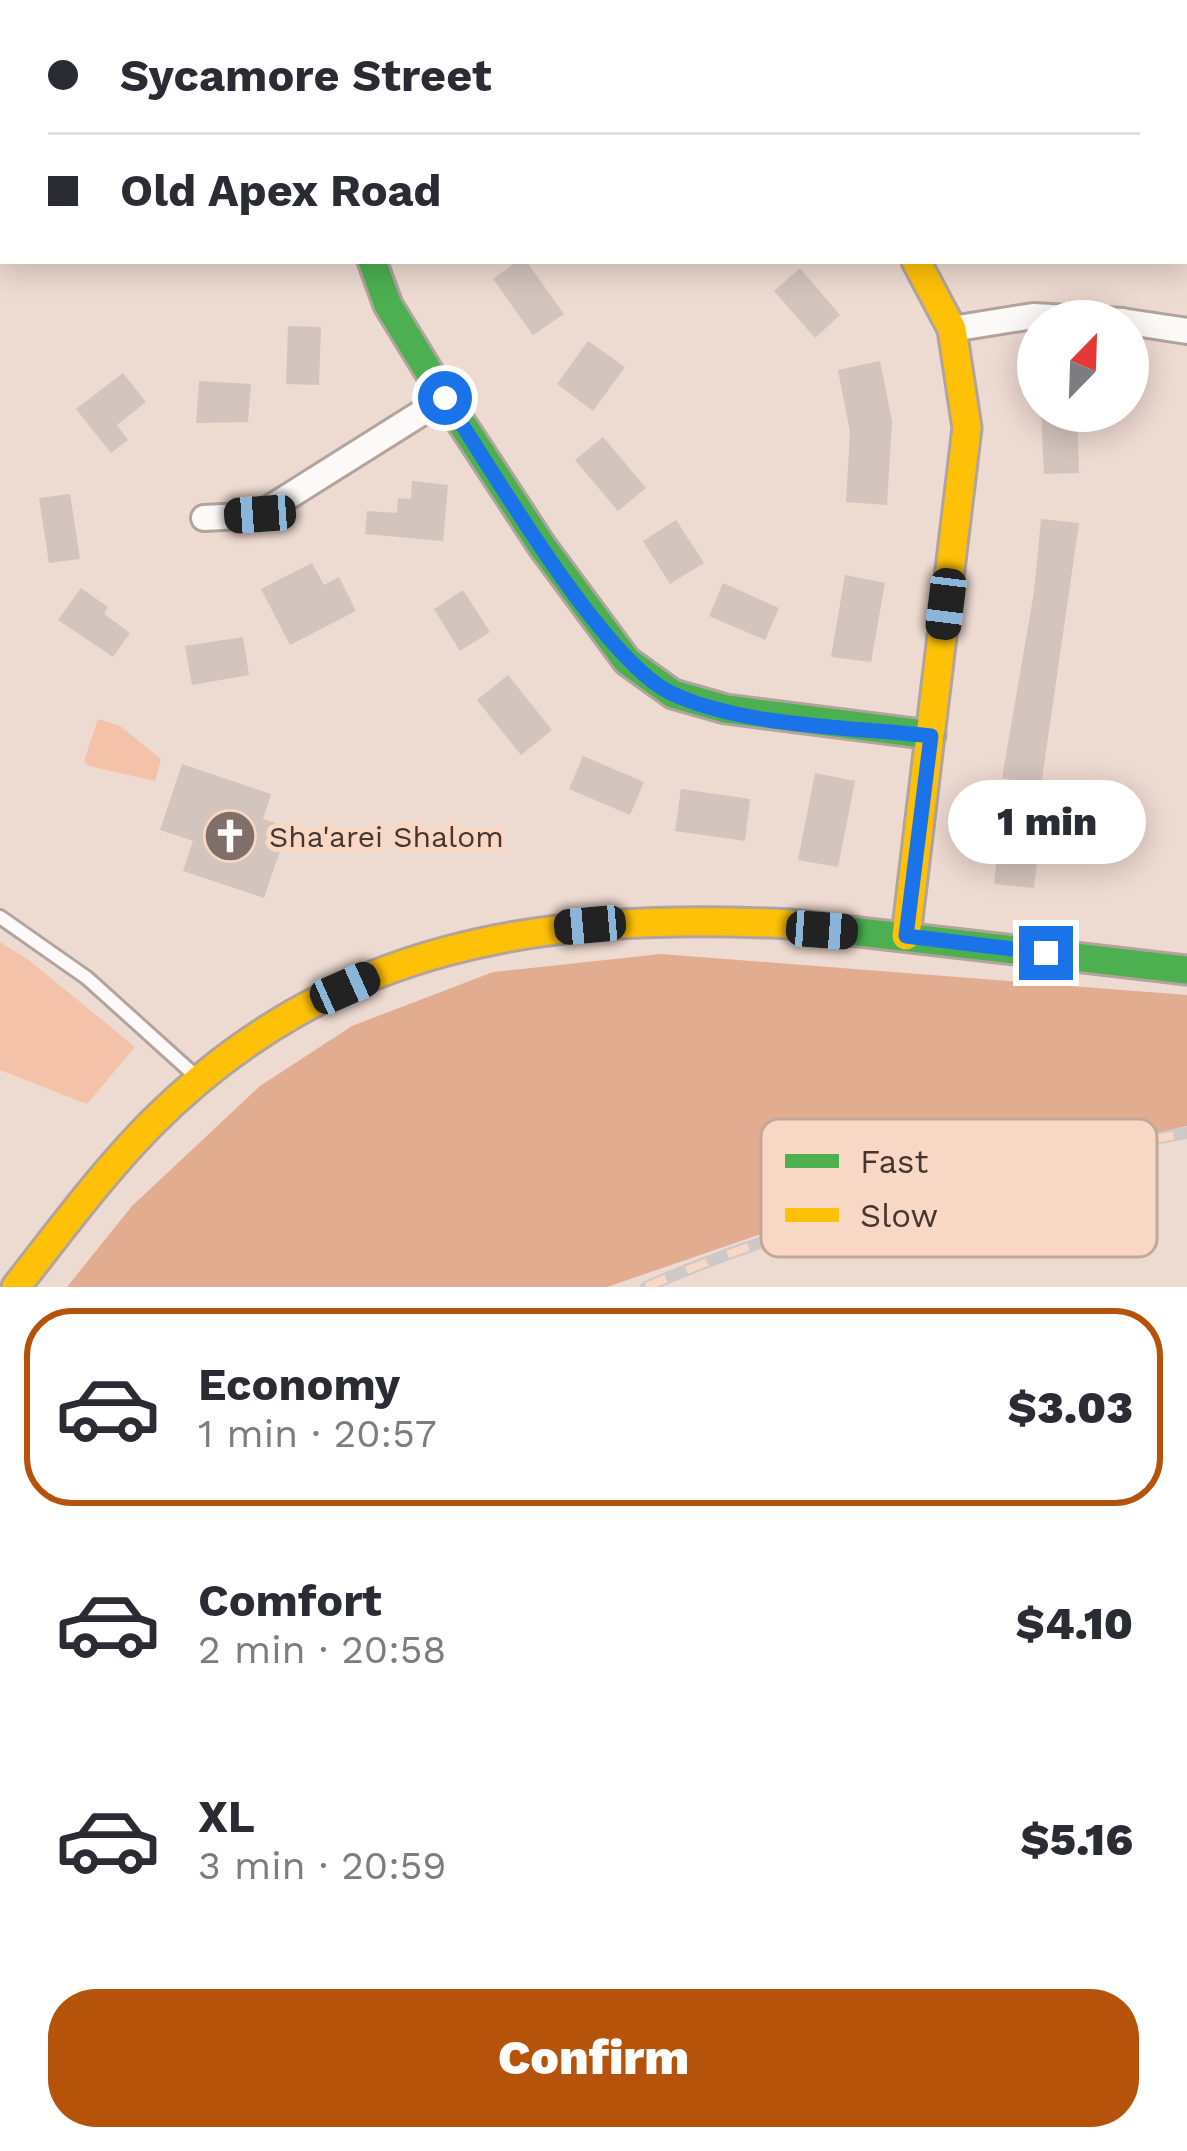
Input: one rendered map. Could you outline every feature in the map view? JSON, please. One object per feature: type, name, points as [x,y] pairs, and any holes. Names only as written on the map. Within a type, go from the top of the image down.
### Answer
[{"type":"street","points":[[373,264],[388,305],[556,565],[627,661],[651,682],[673,694],[726,709],[931,736]]},
{"type":"street","points":[[906,936],[967,428],[952,329],[918,264]]},
{"type":"street","points":[[952,329],[1017,319]]},
{"type":"street","points":[[1149,325],[1187,331]]},
{"type":"street","points":[[204,518],[260,514],[445,398]]},
{"type":"street","points":[[16,1287],[96,1185],[200,1080],[262,1033],[323,998],[408,961],[500,935],[653,920],[906,936],[1187,970]]},
{"type":"lane","points":[[0,917],[87,978],[200,1080]]},
{"type":"shaded area","points":[[98,719],[120,726],[161,759],[155,781],[84,761]]},
{"type":"shaded area","points":[[0,942],[135,1047],[87,1104],[0,1070]]},
{"type":"shaded area","points":[[661,954],[1187,995],[1187,1126],[1157,1133],[1157,1119],[761,1119],[761,1234],[607,1287],[67,1287],[132,1206],[260,1086],[352,1026],[493,972]]},
{"type":"building","points":[[513,264],[528,264],[564,314],[533,335],[493,279]]},
{"type":"building","points":[[800,268],[840,315],[815,338],[774,291]]},
{"type":"building","points":[[288,326],[321,327],[319,385],[286,384]]},
{"type":"building","points":[[588,341],[625,367],[593,411],[557,384]]},
{"type":"building","points":[[880,361],[892,421],[887,505],[846,502],[850,432],[838,370]]},
{"type":"building","points":[[123,373],[146,402],[117,425],[128,440],[111,453],[76,409]]},
{"type":"building","points":[[199,381],[251,384],[248,422],[196,423]]},
{"type":"building","points":[[1042,432],[1078,432],[1079,473],[1044,474]]},
{"type":"building","points":[[603,437],[646,488],[618,511],[575,460]]},
{"type":"building","points":[[412,481],[448,485],[443,541],[365,534],[367,511],[397,513],[398,498],[411,499]]},
{"type":"building","points":[[70,494],[80,559],[49,563],[39,498]]},
{"type":"building","points":[[1041,519],[1079,523],[1041,786],[1002,778],[1034,592]]},
{"type":"building","points":[[676,520],[704,563],[670,584],[643,541]]},
{"type":"building","points":[[312,563],[324,585],[339,577],[356,611],[290,645],[261,589]]},
{"type":"building","points":[[845,575],[885,583],[871,662],[831,657]]},
{"type":"building","points":[[723,583],[779,608],[765,640],[709,616]]},
{"type":"building","points":[[81,588],[108,607],[104,614],[130,633],[113,657],[58,620]]},
{"type":"building","points":[[463,590],[490,632],[460,651],[434,609]]},
{"type":"building","points":[[243,637],[249,675],[192,685],[185,646]]},
{"type":"building","points":[[508,675],[552,730],[521,755],[477,700]]},
{"type":"building","points":[[583,756],[644,782],[630,815],[569,789]]},
{"type":"building","name":"Sha'arei Shalom","points":[[182,764],[271,794],[263,819],[288,827],[264,898],[183,871],[193,841],[160,830]]},
{"type":"building","points":[[815,773],[855,781],[838,867],[798,860]]},
{"type":"building","points":[[681,789],[750,799],[745,841],[675,831]]},
{"type":"building","points":[[1001,823],[1041,828],[1034,888],[994,884]]},
{"type":"railway","points":[[1157,1139],[1187,1133]]},
{"type":"railway","points":[[646,1287],[761,1243]]},
{"type":"traffic: fast","points":[[373,264],[388,305],[445,398],[542,546],[627,661],[673,694],[726,709],[931,735]]},
{"type":"traffic: fast","points":[[790,924],[1187,970]]},
{"type":"traffic: slow","points":[[906,936],[967,428],[952,329],[918,264]]},
{"type":"traffic: slow","points":[[16,1287],[132,1144],[220,1063],[292,1015],[367,978],[446,951],[527,934],[611,925],[790,924]]},
{"type":"place","name":"Sha'arei Shalom","points":[[230,836]]},
{"type":"route","points":[[445,398],[542,545],[627,661],[651,682],[673,694],[726,709],[931,736],[906,936],[1046,953]]}]
